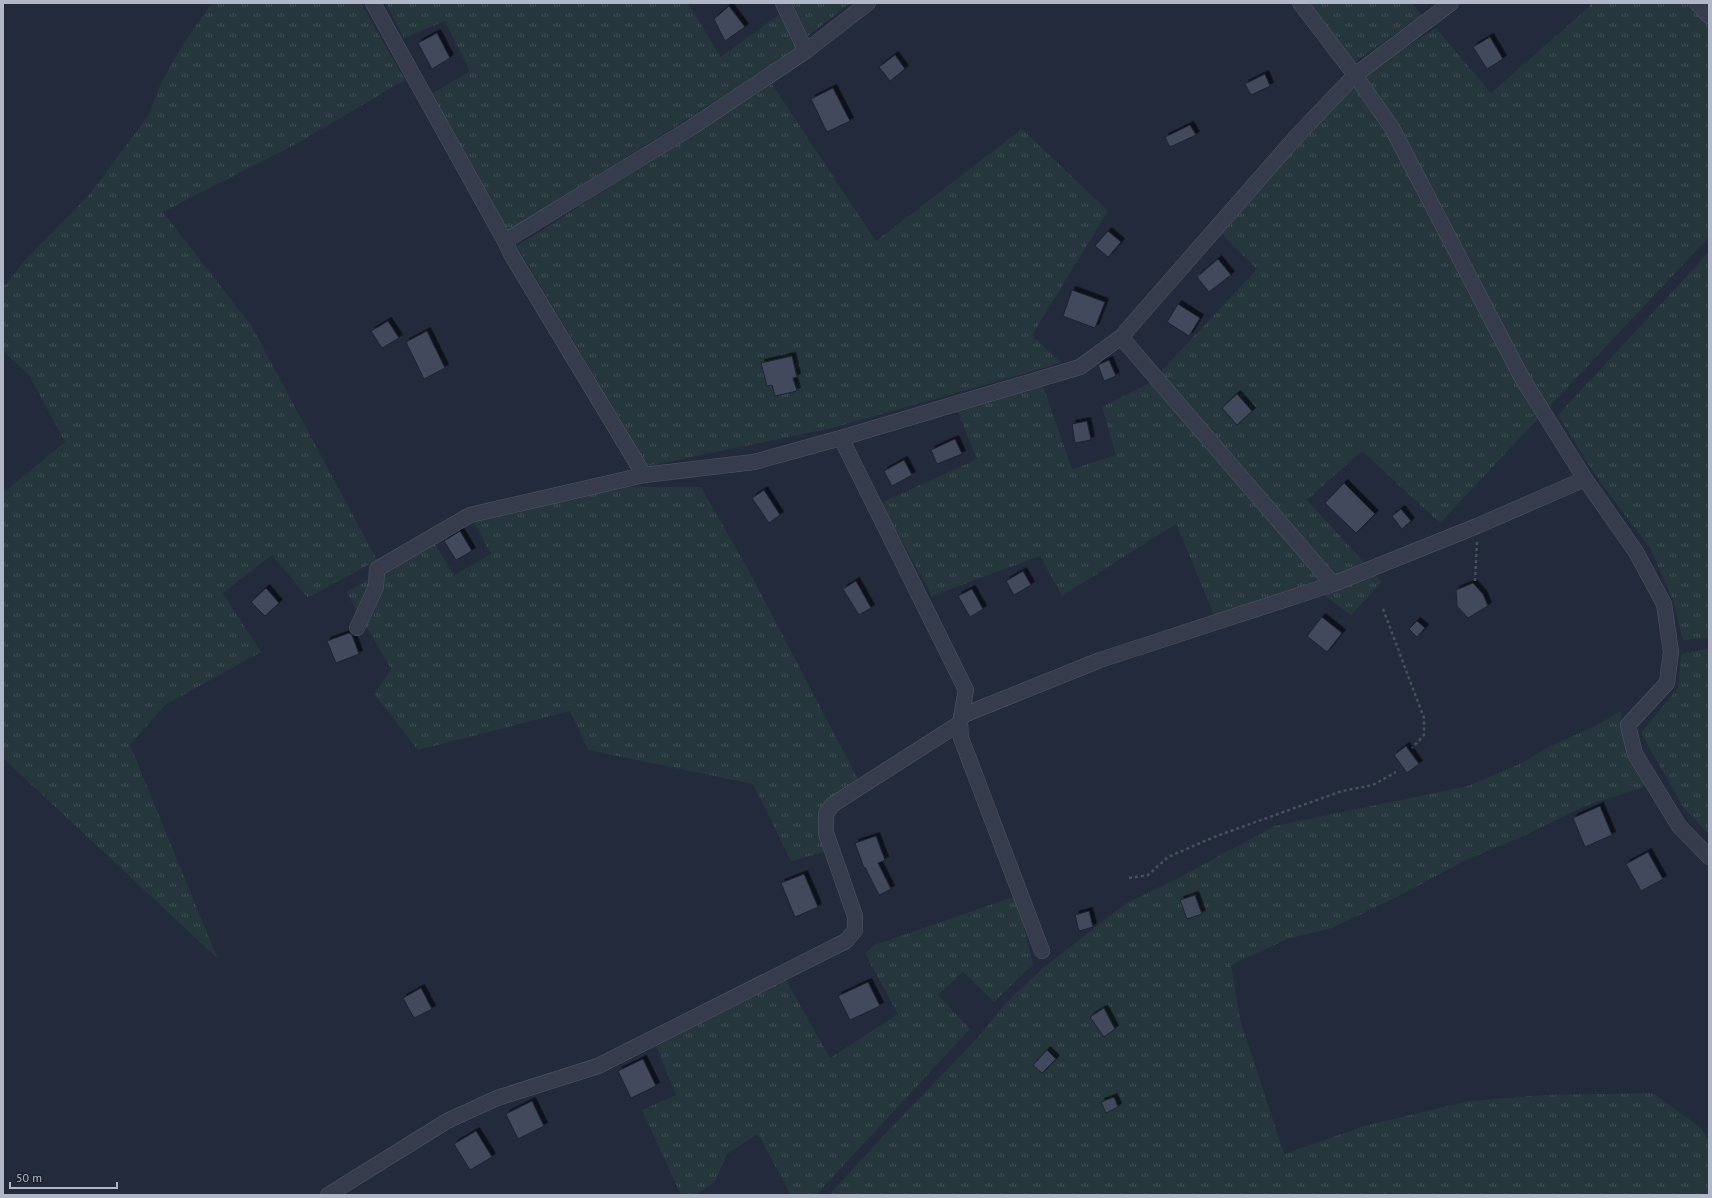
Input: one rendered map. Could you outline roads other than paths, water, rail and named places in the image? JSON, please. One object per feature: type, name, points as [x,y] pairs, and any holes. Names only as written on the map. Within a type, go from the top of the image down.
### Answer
[{"type":"street","points":[[373,3],[511,254],[644,475]]},
{"type":"street","points":[[783,3],[806,52]]},
{"type":"street","points":[[505,241],[692,127],[806,52],[868,3]]},
{"type":"street","points":[[1300,3],[1355,75],[1392,128],[1522,378],[1585,479],[1636,552],[1664,604],[1671,652],[1667,683],[1628,725],[1635,754],[1679,826],[1709,857]]},
{"type":"street","points":[[357,628],[376,587],[377,569],[470,515],[644,475],[754,462],[841,438],[1080,367],[1121,337],[1295,138],[1355,75],[1451,3]]},
{"type":"street","points":[[1697,3],[1709,16]]},
{"type":"street","points":[[1121,337],[1333,584]]},
{"type":"street","points":[[841,438],[966,690],[961,720],[961,738],[1042,951]]},
{"type":"street","points":[[328,1195],[447,1121],[497,1098],[598,1066],[846,941],[855,930],[854,916],[826,833],[826,814],[832,806],[961,720],[1100,660],[1333,584],[1477,526],[1585,479]]}]
